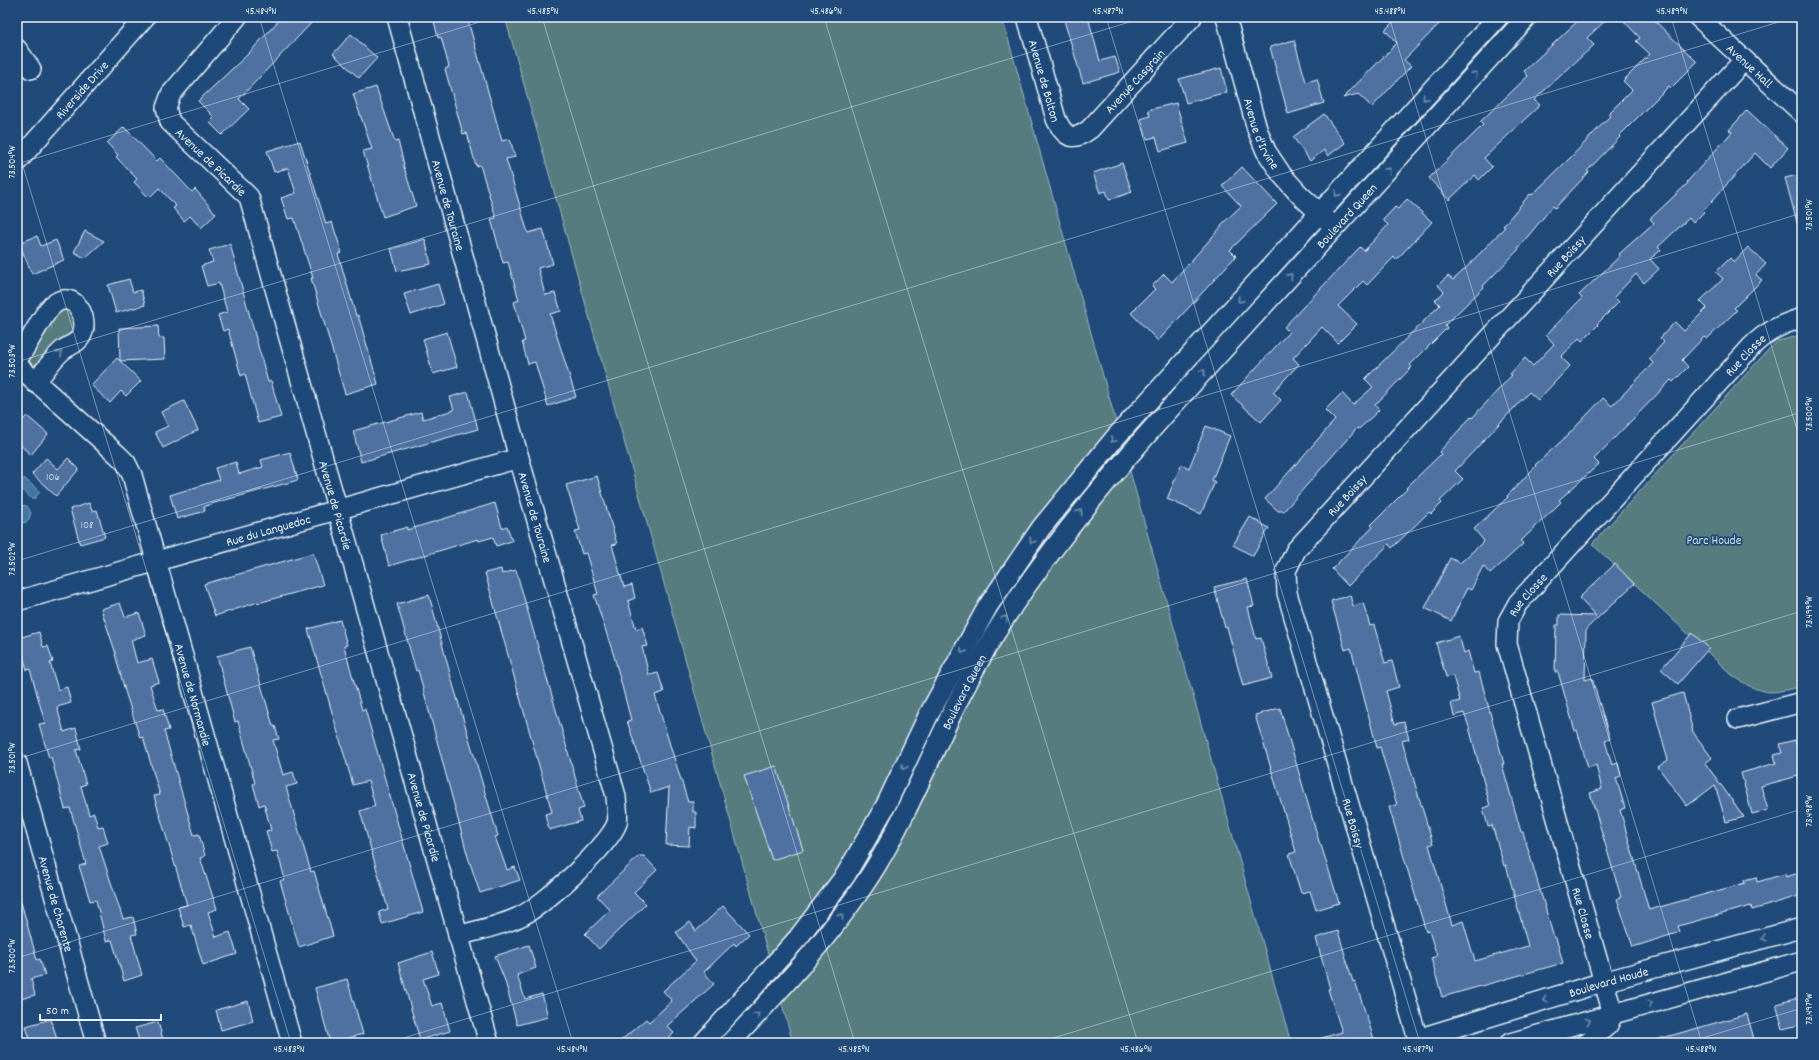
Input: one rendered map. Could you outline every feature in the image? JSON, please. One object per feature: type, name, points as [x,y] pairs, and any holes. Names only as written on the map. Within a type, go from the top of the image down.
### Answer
[{"type":"street","name":"Riverside Drive","points":[[17,162],[145,17]]},
{"type":"street","name":"Avenue de Picardie","points":[[237,17],[171,94],[166,108],[170,122],[249,197],[489,1043]]},
{"type":"street","name":"Avenue de Touraine","points":[[397,17],[519,458],[616,796],[617,822],[609,835],[575,874],[534,909],[519,918],[458,936]]},
{"type":"street","name":"Avenue de Bolton","points":[[1027,17],[1056,119],[1061,131],[1073,138]]},
{"type":"street","name":"Avenue Casgrain","points":[[1073,138],[1081,136],[1090,129],[1192,17]]},
{"type":"street","name":"Avenue d'Irvine","points":[[1226,17],[1257,129],[1266,151],[1282,174],[1319,213],[1335,227]]},
{"type":"street","name":"Boulevard Queen","points":[[703,1043],[798,938],[824,904],[857,856],[886,805],[928,716],[988,606],[1042,528],[1114,439],[1498,17]]},
{"type":"street","name":"Boulevard Queen","points":[[730,1043],[785,984],[839,919],[876,865],[904,814],[962,694],[1001,624],[1023,590],[1085,507],[1164,414],[1527,17]]},
{"type":"street","name":"Avenue Hall","points":[[1698,17],[1802,113]]},
{"type":"street","points":[[17,48],[31,69]]},
{"type":"street","name":"Rue Boissy","points":[[1418,1041],[1288,593],[1286,571],[1296,550],[1744,60]]},
{"type":"street","points":[[17,360],[51,306],[61,300],[66,299],[71,300],[79,307],[83,320],[83,333],[80,338],[62,351],[35,383]]},
{"type":"street","name":"Rue Closse","points":[[1613,1014],[1507,644],[1508,621],[1518,603],[1752,346],[1762,336],[1774,328],[1802,318]]},
{"type":"street","name":"Avenue de Normandie","points":[[17,365],[35,383],[126,463],[132,475],[292,1043]]},
{"type":"street","points":[[1148,401],[1164,414]]},
{"type":"street","name":"Rue du Languedoc","points":[[17,601],[156,563],[519,458]]},
{"type":"street","points":[[1738,719],[1802,702]]},
{"type":"street","name":"Avenue de Charente","points":[[17,763],[96,1043]]},
{"type":"street","name":"Boulevard Houde","points":[[1418,1041],[1603,982],[1802,928]]},
{"type":"street","points":[[1510,1043],[1802,961]]},
{"type":"street","points":[[769,970],[785,984]]},
{"type":"street","points":[[1587,1043],[1608,1025],[1613,1014]]},
{"type":"green space","points":[[505,17],[1002,17],[1291,1043],[793,1043]]},
{"type":"green space","points":[[64,307],[73,314],[75,326],[73,332],[55,344],[37,364],[32,365],[29,361],[29,357],[47,328],[51,330],[52,327],[49,324],[58,310]]},
{"type":"green space","name":"Parc Houde","points":[[1802,335],[1802,687],[1783,691],[1767,692],[1749,686],[1732,675],[1592,544],[1768,350],[1778,341]]},
{"type":"water","points":[[24,478],[40,492],[33,500],[18,486]]},
{"type":"water","points":[[20,505],[27,506],[31,513],[28,521],[23,523],[17,521],[17,507]]},
{"type":"building","points":[[282,17],[317,17],[239,99],[249,109],[222,135],[209,122],[214,117],[198,101],[248,54]]},
{"type":"building","points":[[433,17],[467,17],[502,141],[510,139],[515,157],[506,159],[528,233],[543,229],[553,264],[538,268],[545,295],[555,293],[561,311],[550,314],[576,397],[548,406],[535,362],[528,364],[522,342],[525,341],[514,302],[519,300],[508,262],[503,263],[491,219],[496,218],[480,165],[476,166],[467,133],[463,134],[445,69],[449,67],[441,37],[438,38]]},
{"type":"building","points":[[1063,17],[1088,17],[1100,61],[1115,57],[1120,72],[1083,83]]},
{"type":"building","points":[[1398,17],[1446,17],[1404,60],[1411,66],[1372,107],[1358,94],[1343,98],[1397,43],[1385,30]]},
{"type":"building","points":[[1582,17],[1609,17],[1587,38],[1594,45],[1534,100],[1540,105],[1484,158],[1492,167],[1479,180],[1475,175],[1449,200],[1429,178],[1483,125],[1480,122],[1528,76],[1524,71]]},
{"type":"building","points":[[1620,17],[1651,17],[1697,62],[1671,88],[1669,86],[1619,136],[1620,137],[1587,171],[1589,172],[1555,208],[1553,206],[1518,248],[1519,249],[1483,286],[1484,287],[1445,325],[1447,328],[1410,365],[1412,367],[1375,405],[1379,410],[1359,429],[1357,428],[1284,511],[1278,511],[1265,499],[1335,420],[1325,410],[1342,393],[1353,405],[1373,387],[1365,379],[1440,305],[1435,300],[1444,292],[1438,285],[1448,276],[1453,280],[1463,271],[1505,227],[1503,226],[1530,194],[1532,195],[1572,156],[1610,116],[1608,114],[1632,90],[1623,81],[1650,54],[1636,41],[1640,38]]},
{"type":"building","points":[[351,34],[377,58],[359,78],[333,54]]},
{"type":"building","points":[[1294,40],[1306,82],[1317,79],[1324,103],[1288,114],[1270,47]]},
{"type":"building","points":[[1221,68],[1227,92],[1186,103],[1179,79]]},
{"type":"building","points":[[376,87],[395,142],[398,141],[403,164],[416,206],[383,217],[363,151],[372,149],[353,94]]},
{"type":"building","points":[[1176,103],[1188,143],[1160,151],[1156,137],[1147,139],[1141,119],[1150,116],[1148,110]]},
{"type":"building","points":[[1747,110],[1788,148],[1770,168],[1755,153],[1693,223],[1689,218],[1658,247],[1661,250],[1650,259],[1659,269],[1644,283],[1636,274],[1614,297],[1619,302],[1582,341],[1579,338],[1561,357],[1570,366],[1538,400],[1529,392],[1455,471],[1463,479],[1440,501],[1442,503],[1431,514],[1429,512],[1392,548],[1389,544],[1348,586],[1332,569],[1373,527],[1371,525],[1407,489],[1406,488],[1441,454],[1439,452],[1512,375],[1510,374],[1525,358],[1533,366],[1554,344],[1546,335],[1582,298],[1579,295],[1620,256],[1619,254],[1654,223],[1650,219],[1688,183],[1687,182],[1732,132],[1729,130]]},
{"type":"building","points":[[1324,114],[1345,143],[1328,156],[1324,150],[1310,161],[1293,137]]},
{"type":"building","points":[[124,127],[157,161],[160,158],[192,192],[195,189],[216,214],[201,228],[190,216],[184,221],[173,208],[176,206],[159,188],[149,198],[134,182],[137,179],[116,157],[118,155],[107,143]]},
{"type":"building","points":[[300,141],[326,224],[332,222],[342,253],[338,254],[378,384],[345,394],[311,278],[313,278],[294,218],[288,219],[281,198],[296,193],[288,168],[274,172],[267,151]]},
{"type":"building","points":[[1122,163],[1132,192],[1109,200],[1106,191],[1100,193],[1093,173]]},
{"type":"building","points":[[1242,167],[1277,204],[1230,250],[1236,256],[1158,341],[1131,313],[1155,289],[1152,286],[1164,274],[1172,282],[1222,226],[1221,225],[1241,206],[1222,186]]},
{"type":"building","points":[[1802,174],[1802,225],[1798,226],[1785,178]]},
{"type":"building","points":[[1407,199],[1432,222],[1396,260],[1394,257],[1367,285],[1363,281],[1338,306],[1357,324],[1338,343],[1322,327],[1293,358],[1299,364],[1273,392],[1281,400],[1261,422],[1231,395],[1289,332],[1284,327],[1360,247],[1364,251],[1388,225],[1383,220],[1395,207],[1398,209]]},
{"type":"building","points":[[85,231],[104,241],[85,258],[74,252]]},
{"type":"building","points":[[37,236],[41,246],[56,240],[64,260],[32,274],[19,243]]},
{"type":"building","points":[[425,239],[431,264],[397,271],[391,249]]},
{"type":"building","points":[[230,244],[268,382],[271,381],[281,417],[258,423],[245,374],[241,376],[228,329],[223,331],[218,315],[227,312],[219,283],[207,286],[201,266],[213,262],[209,250]]},
{"type":"building","points":[[1748,247],[1766,264],[1756,275],[1762,280],[1734,308],[1737,310],[1707,339],[1704,337],[1682,360],[1688,367],[1673,382],[1671,380],[1594,459],[1599,464],[1559,500],[1561,502],[1521,541],[1523,544],[1490,574],[1483,566],[1471,590],[1467,588],[1451,621],[1425,608],[1450,558],[1460,563],[1484,541],[1474,529],[1508,497],[1507,496],[1536,466],[1535,465],[1567,436],[1603,398],[1612,406],[1653,363],[1649,359],[1664,342],[1660,338],[1675,322],[1684,331],[1707,308],[1700,301],[1723,279],[1716,272],[1730,258],[1734,262]]},
{"type":"building","points":[[129,279],[133,292],[141,290],[145,305],[116,313],[108,285]]},
{"type":"building","points":[[438,284],[444,304],[411,315],[404,294]]},
{"type":"building","points":[[158,326],[159,338],[164,338],[165,359],[120,361],[119,328]]},
{"type":"building","points":[[447,332],[457,367],[433,374],[423,339]]},
{"type":"building","points":[[117,358],[141,381],[126,396],[121,391],[110,403],[91,385]]},
{"type":"building","points":[[468,392],[478,429],[361,462],[353,431],[421,412],[423,419],[454,410],[450,397]]},
{"type":"building","points":[[184,401],[198,430],[163,448],[155,432],[168,426],[161,412]]},
{"type":"building","points":[[17,415],[23,420],[27,416],[48,434],[31,455],[17,442]]},
{"type":"building","points":[[1206,426],[1230,436],[1212,480],[1215,482],[1201,514],[1167,499],[1181,465],[1189,468]]},
{"type":"building","points":[[290,452],[298,480],[211,504],[204,507],[205,511],[177,519],[170,495],[219,480],[215,468],[236,462],[239,474],[263,467],[261,460]]},
{"type":"building","points":[[46,458],[58,469],[68,458],[79,469],[56,496],[32,474]]},
{"type":"building","points":[[597,476],[617,544],[612,545],[624,587],[632,585],[635,598],[628,601],[636,629],[642,627],[648,646],[642,647],[649,675],[658,673],[664,692],[655,695],[688,802],[693,802],[693,812],[696,812],[696,828],[690,827],[689,846],[666,845],[669,787],[651,793],[627,721],[631,720],[614,656],[594,595],[598,594],[586,553],[582,554],[575,531],[580,530],[566,485]]},
{"type":"building","points":[[89,503],[92,511],[97,510],[105,537],[80,544],[70,509]]},
{"type":"building","points":[[495,503],[502,528],[507,526],[512,541],[496,546],[493,537],[479,541],[478,539],[389,566],[381,535],[407,527],[407,530]]},
{"type":"building","points":[[1250,517],[1269,528],[1253,556],[1233,545]]},
{"type":"building","points":[[313,553],[323,585],[258,602],[215,616],[204,584]]},
{"type":"building","points":[[1615,564],[1634,584],[1586,629],[1585,680],[1592,678],[1610,739],[1605,741],[1612,765],[1618,763],[1621,776],[1616,778],[1625,808],[1620,810],[1649,910],[1745,883],[1744,880],[1756,877],[1757,882],[1785,874],[1786,877],[1802,872],[1802,895],[1752,910],[1751,906],[1678,926],[1680,932],[1633,947],[1617,899],[1621,897],[1590,793],[1602,789],[1596,765],[1588,768],[1577,730],[1575,731],[1558,672],[1555,672],[1556,625],[1559,625],[1559,615],[1596,616],[1579,598]]},
{"type":"building","points":[[501,569],[502,574],[516,570],[584,808],[578,810],[581,821],[549,830],[545,814],[552,812],[485,573]]},
{"type":"building","points":[[1247,579],[1254,606],[1248,607],[1256,639],[1261,638],[1272,678],[1243,686],[1227,627],[1225,628],[1214,587]]},
{"type":"building","points":[[429,595],[452,681],[498,836],[495,837],[507,870],[515,867],[520,880],[480,893],[468,857],[418,670],[416,671],[397,604]]},
{"type":"building","points":[[1350,595],[1353,606],[1363,603],[1370,626],[1374,625],[1385,663],[1392,661],[1399,687],[1386,691],[1395,724],[1404,722],[1409,739],[1402,741],[1433,844],[1429,845],[1452,925],[1463,921],[1475,961],[1528,946],[1506,865],[1504,866],[1492,825],[1488,826],[1483,808],[1490,806],[1469,727],[1464,713],[1454,716],[1451,703],[1460,701],[1453,676],[1446,677],[1436,643],[1459,636],[1464,653],[1468,651],[1474,673],[1479,672],[1521,832],[1523,832],[1554,938],[1556,938],[1563,963],[1442,997],[1431,958],[1437,956],[1429,931],[1426,932],[1389,807],[1397,805],[1380,747],[1377,748],[1351,648],[1345,650],[1331,601]]},
{"type":"building","points":[[120,603],[125,617],[139,613],[146,635],[131,640],[137,663],[152,659],[159,682],[150,685],[158,710],[163,709],[169,730],[164,731],[194,835],[199,834],[205,856],[200,858],[217,909],[208,912],[216,937],[230,932],[237,954],[203,965],[191,925],[184,927],[178,907],[187,905],[154,796],[160,795],[143,737],[140,738],[125,691],[116,654],[101,609]]},
{"type":"building","points":[[340,620],[347,645],[344,646],[362,710],[365,709],[423,912],[382,924],[379,912],[388,909],[360,811],[375,806],[368,781],[353,785],[308,629]]},
{"type":"building","points":[[39,632],[43,647],[48,646],[53,662],[50,663],[58,690],[67,687],[71,703],[57,707],[64,732],[76,728],[81,749],[76,750],[86,784],[81,786],[89,815],[94,813],[98,827],[103,826],[108,843],[99,846],[123,919],[133,917],[137,934],[131,935],[142,975],[124,981],[112,940],[106,941],[96,900],[90,901],[79,866],[86,864],[70,808],[65,809],[51,757],[49,758],[39,724],[45,723],[30,669],[27,670],[18,638]]},
{"type":"building","points":[[1692,633],[1709,648],[1678,684],[1661,669]]},
{"type":"building","points":[[250,647],[273,726],[275,726],[279,739],[273,740],[283,775],[293,772],[297,784],[286,787],[311,872],[314,871],[333,936],[299,947],[280,881],[285,879],[277,851],[272,852],[266,831],[271,830],[264,804],[259,806],[253,784],[255,783],[238,721],[235,722],[217,656]]},
{"type":"building","points":[[1683,693],[1693,732],[1712,758],[1705,763],[1744,817],[1726,822],[1715,785],[1687,806],[1658,767],[1668,760],[1652,702]]},
{"type":"building","points":[[1280,708],[1320,845],[1339,903],[1316,910],[1310,891],[1301,893],[1289,854],[1296,852],[1255,715]]},
{"type":"building","points":[[1795,740],[1797,747],[1802,746],[1802,775],[1761,786],[1768,810],[1752,814],[1741,773],[1776,763],[1774,755],[1782,753],[1779,744]]},
{"type":"building","points":[[776,766],[803,850],[772,860],[744,776]]},
{"type":"building","points":[[639,856],[644,856],[657,870],[634,892],[646,904],[599,949],[585,934],[610,910],[597,896]]},
{"type":"building","points":[[17,902],[21,902],[37,960],[40,959],[45,975],[31,979],[35,995],[17,1000]]},
{"type":"building","points":[[723,906],[749,934],[736,946],[734,943],[704,972],[714,984],[667,1026],[674,1033],[663,1043],[618,1043],[646,1019],[649,1022],[672,1001],[663,991],[696,961],[676,932],[690,922],[696,931]]},
{"type":"building","points":[[1338,931],[1353,982],[1355,981],[1374,1039],[1362,1043],[1316,1043],[1315,1040],[1342,1032],[1328,989],[1330,989],[1316,938]]},
{"type":"building","points":[[529,945],[536,968],[517,975],[525,999],[542,994],[548,1017],[517,1025],[505,981],[495,956]]},
{"type":"building","points":[[432,952],[439,974],[423,979],[432,1006],[442,1003],[450,1031],[420,1040],[398,963]]},
{"type":"building","points":[[347,979],[363,1034],[330,1043],[315,988]]},
{"type":"building","points":[[1802,997],[1802,1024],[1783,1029],[1776,1004]]},
{"type":"building","points":[[248,1001],[253,1021],[221,1030],[216,1010]]},
{"type":"building","points":[[1747,1014],[1754,1039],[1741,1043],[1660,1043],[1659,1039]]},
{"type":"building","points":[[51,1019],[58,1043],[31,1043],[26,1026]]},
{"type":"building","points":[[158,1022],[164,1043],[140,1043],[135,1028]]}]
